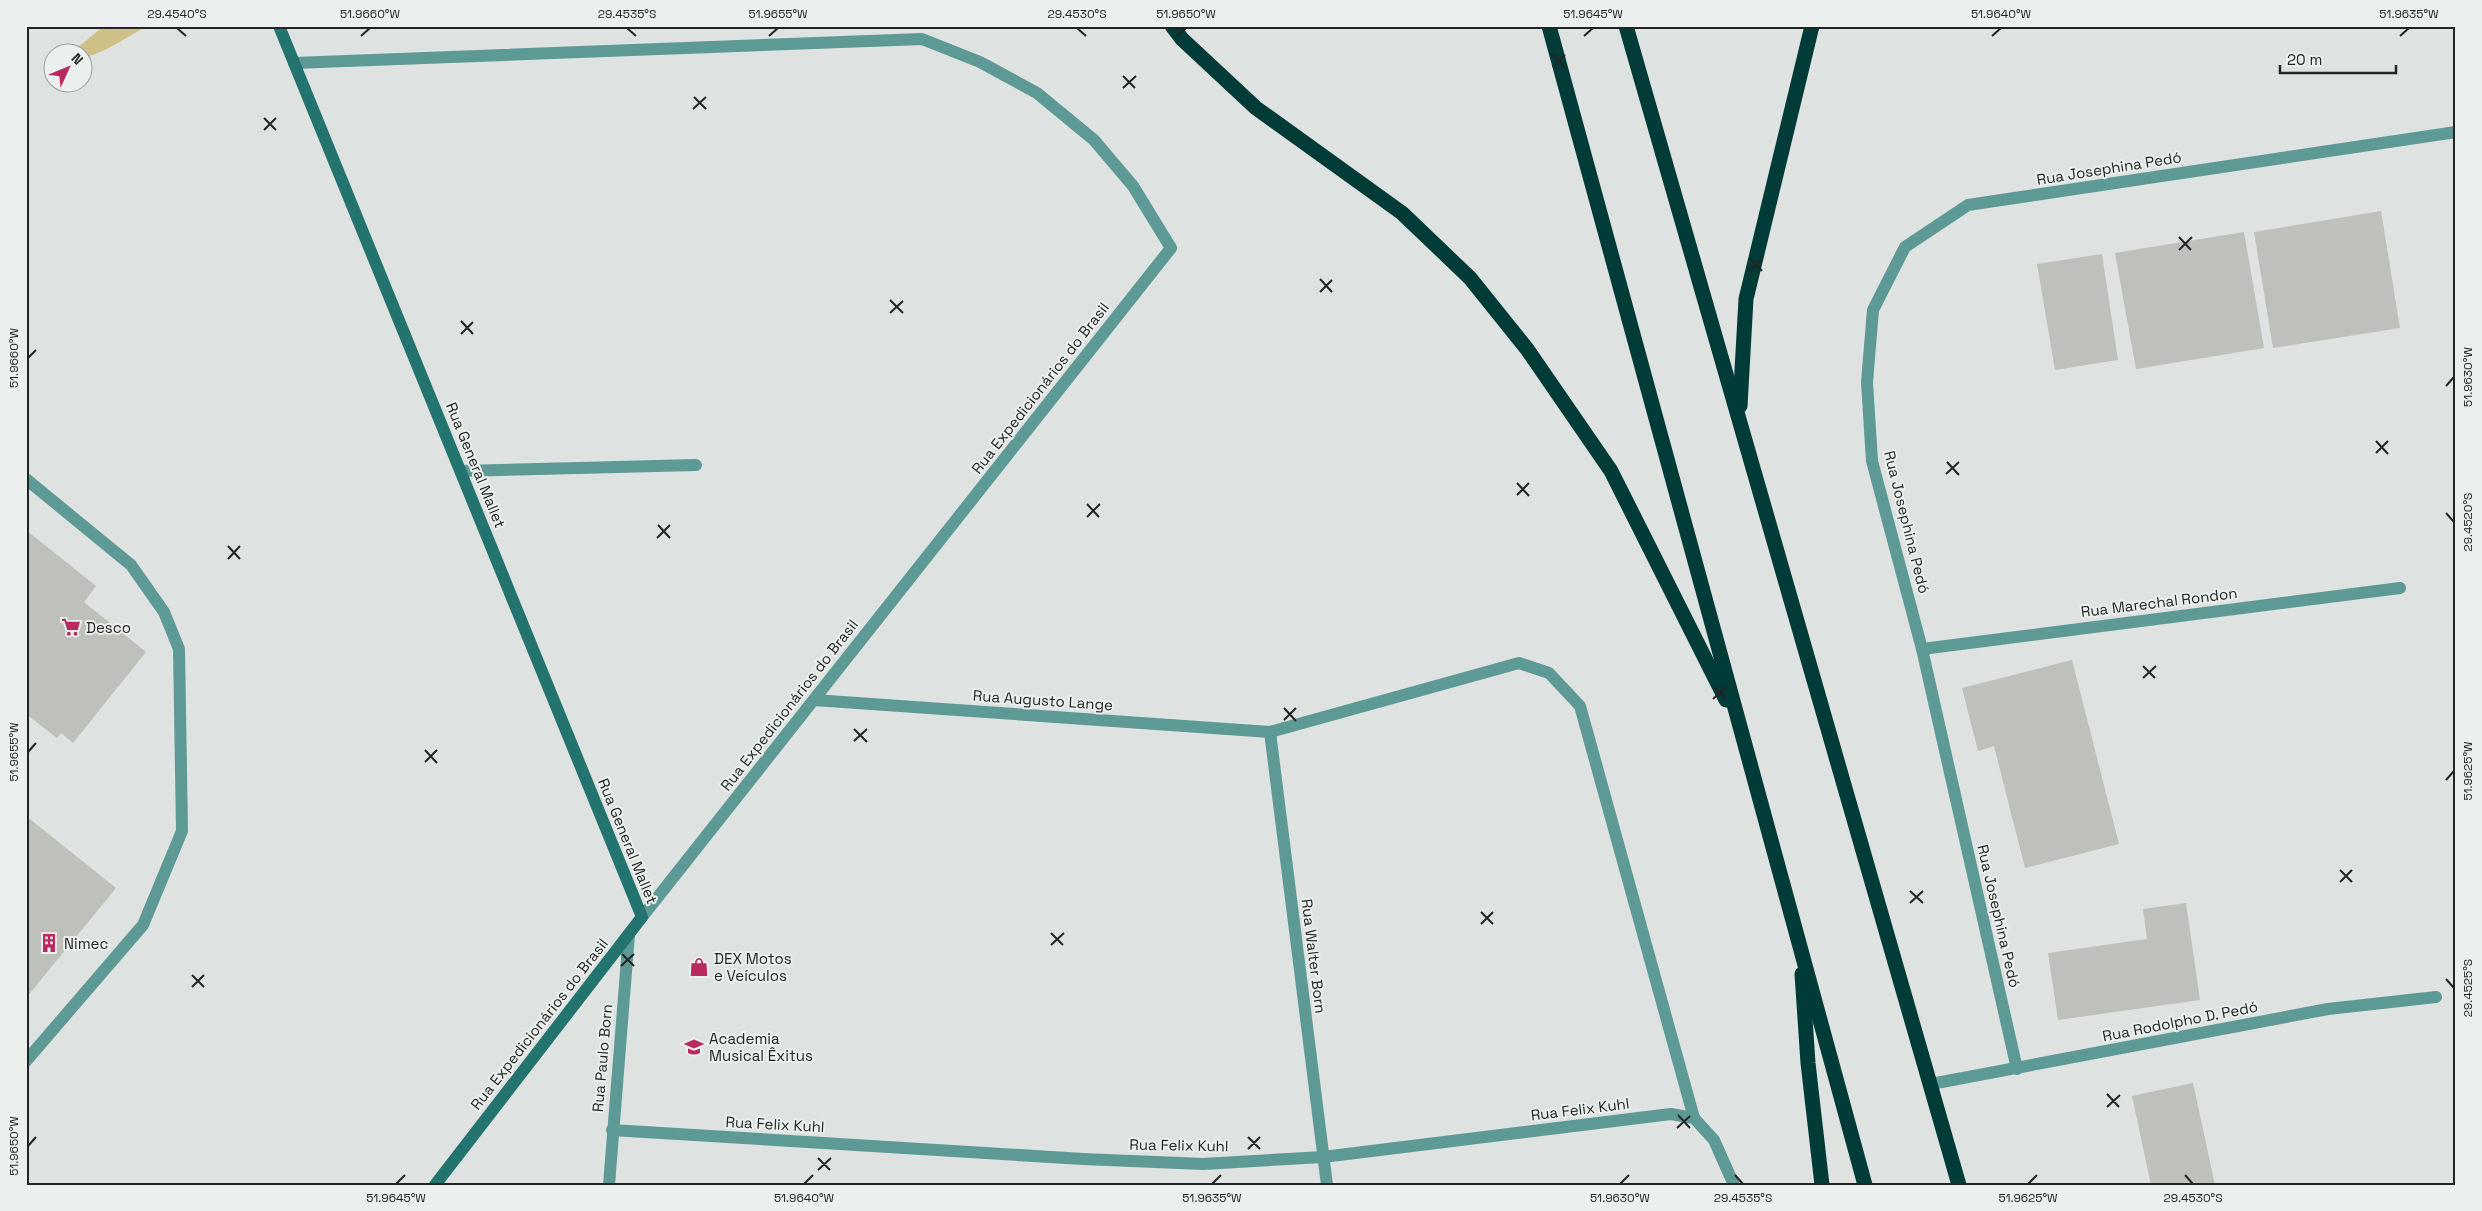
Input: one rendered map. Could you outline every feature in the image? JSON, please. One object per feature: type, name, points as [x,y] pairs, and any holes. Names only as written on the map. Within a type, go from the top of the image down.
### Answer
[{"type":"highway","points":[[1172,26],[1182,39],[1256,108],[1402,213],[1470,278],[1527,349],[1611,471],[1741,730]]},
{"type":"highway","points":[[1549,26],[1741,730],[1800,938],[1865,1185]]},
{"type":"highway","points":[[1626,26],[1959,1185]]},
{"type":"highway","points":[[1740,418],[1746,299],[1812,26]]},
{"type":"highway","points":[[1800,938],[1808,1063],[1822,1185]]},
{"type":"street","name":"Rua General Mallet","points":[[279,26],[642,917]]},
{"type":"street","points":[[294,63],[921,33]]},
{"type":"street","name":"Rua Expedicionários do Brasil","points":[[435,1185],[642,917],[1171,248],[1134,186],[1094,140],[1037,93],[921,33]]},
{"type":"street","name":"Rua Josephina Pedó","points":[[2017,1069],[1922,649],[1872,461],[1867,382],[1874,310],[1905,246],[1968,206],[2456,132]]},
{"type":"street","points":[[461,472],[696,465]]},
{"type":"street","points":[[26,479],[131,565],[164,612],[179,649],[182,831],[143,924],[26,1061]]},
{"type":"street","name":"Rua Marechal Rondon","points":[[1922,649],[2400,588]]},
{"type":"street","name":"Rua Augusto Lange","points":[[814,700],[1270,732],[1520,663],[1549,672],[1580,706],[1694,1118]]},
{"type":"street","name":"Rua Walter Born","points":[[1270,732],[1327,1185]]},
{"type":"street","name":"Rua Paulo Born","points":[[609,1185],[629,934]]},
{"type":"street","name":"Rua Rodolpho D. Pedó","points":[[1931,1084],[2328,1009],[2436,997]]},
{"type":"street","name":"Rua Felix Kuhl","points":[[612,1130],[1083,1159],[1204,1164],[1324,1157],[1671,1114],[1694,1118]]},
{"type":"street","points":[[1694,1118],[1714,1140],[1734,1185]]},
{"type":"shaded area","points":[[104,26],[147,26],[116,44],[92,55],[92,42],[84,42]]},
{"type":"building","points":[[2381,211],[2400,328],[2273,348],[2254,232]]},
{"type":"building","points":[[2244,232],[2264,348],[2136,369],[2115,253]]},
{"type":"building","points":[[2102,254],[2118,360],[2055,370],[2037,264]]},
{"type":"building","name":"Desco","points":[[26,530],[96,586],[84,602],[146,652],[73,743],[61,733],[57,738],[26,714]]},
{"type":"building","points":[[2072,660],[2119,844],[2025,868],[1994,746],[1978,751],[1962,688]]},
{"type":"building","name":"Nimec","points":[[26,816],[116,888],[26,998]]},
{"type":"building","points":[[2186,903],[2200,1000],[2058,1020],[2048,953],[2147,939],[2143,909]]},
{"type":"building","points":[[2193,1083],[2215,1185],[2151,1185],[2132,1096]]},
{"type":"place","name":"Desco","points":[[71,627]]},
{"type":"place","name":"Nimec","points":[[49,943]]},
{"type":"place","name":"DEX Motos e Veículos","points":[[699,967]]},
{"type":"place","name":"Academia Musical Êxitus","points":[[694,1047]]}]
